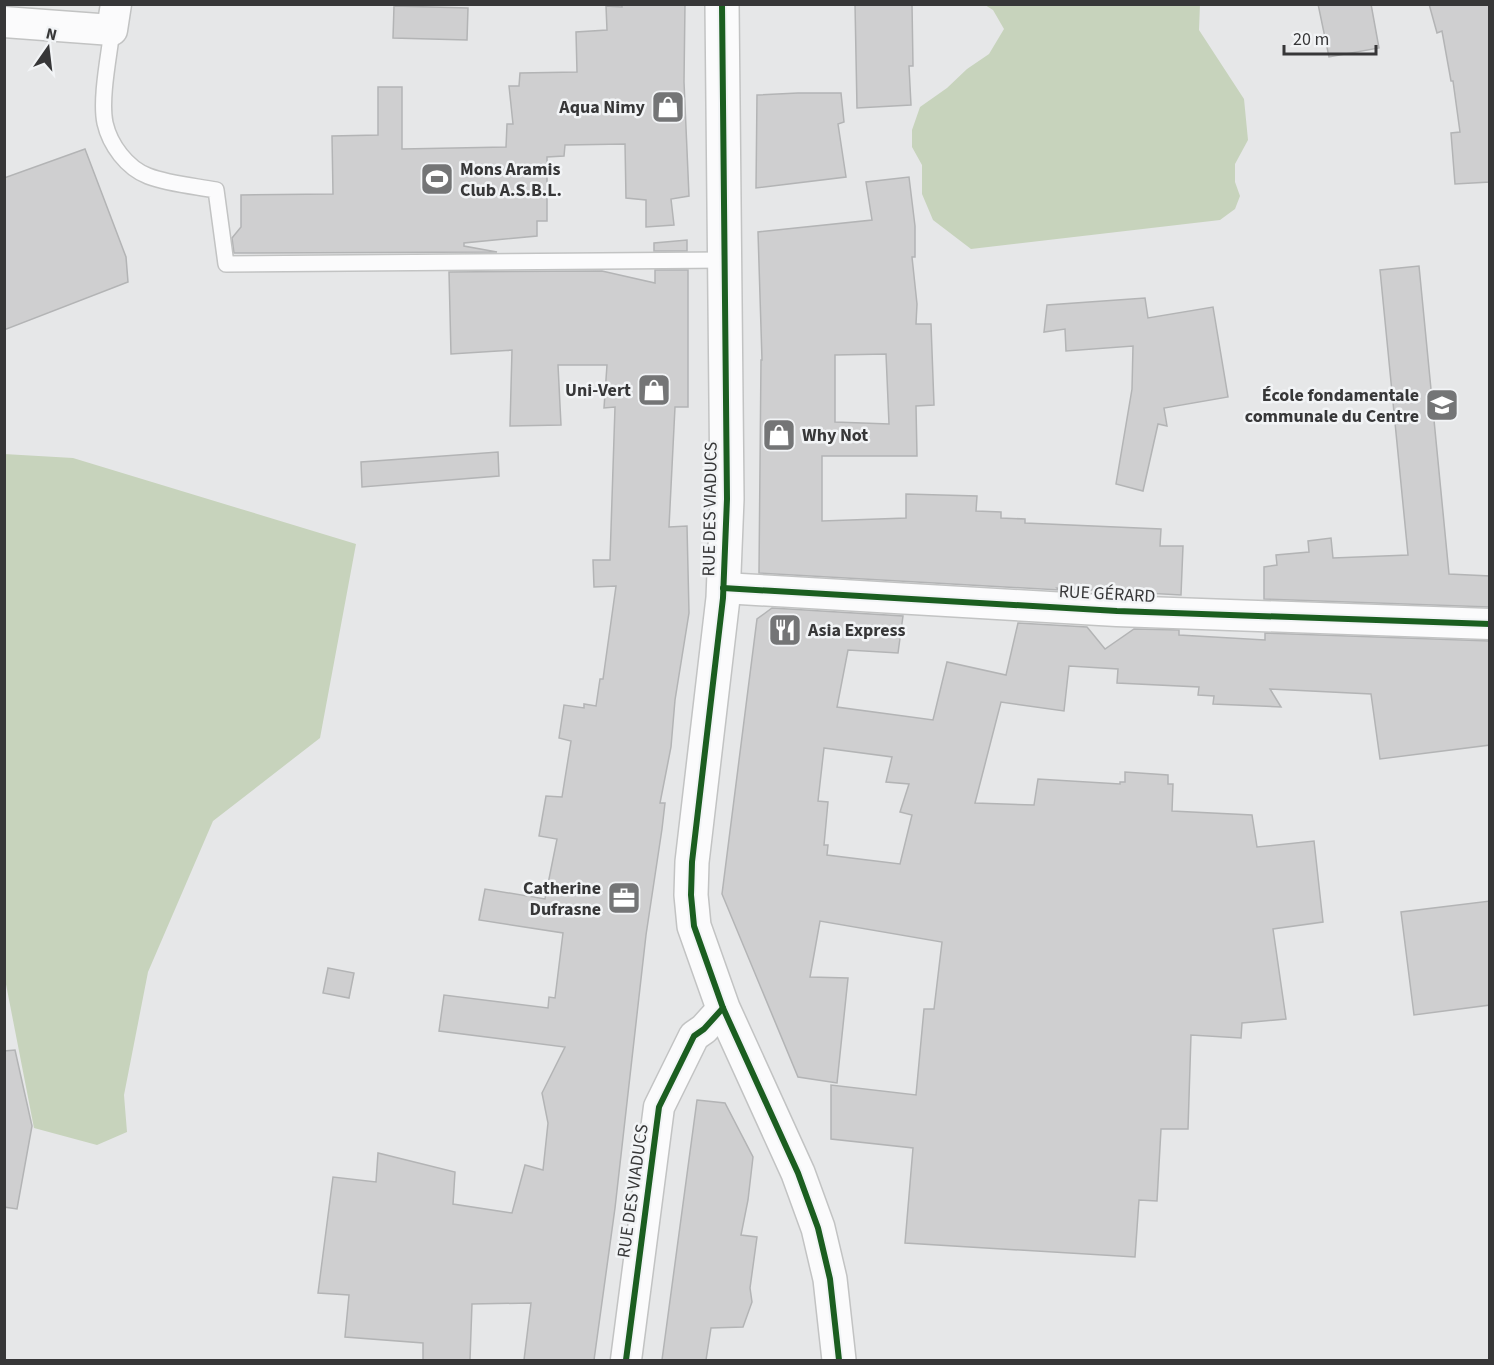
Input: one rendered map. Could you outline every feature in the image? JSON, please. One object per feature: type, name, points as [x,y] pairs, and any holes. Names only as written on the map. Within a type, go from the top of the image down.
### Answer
[{"type":"main road","name":"RUE DES VIADUCS","points":[[722,4],[727,499],[723,588],[692,862],[691,895],[694,926],[723,1008],[798,1173],[818,1228],[830,1279],[839,1360]]},
{"type":"street","points":[[4,22],[114,17]]},
{"type":"street","name":"RUE GÉRARD","points":[[723,588],[1117,611],[1490,624]]},
{"type":"street","name":"RUE DES VIADUCS","points":[[626,1360],[659,1107],[694,1036],[704,1029],[723,1008]]},
{"type":"lane","points":[[114,17],[104,100],[105,123],[114,146],[127,163],[146,176],[216,190],[226,264],[725,260]]},
{"type":"green space","points":[[1200,4],[1199,30],[1244,99],[1248,140],[1235,164],[1235,182],[1240,196],[1235,209],[1220,220],[971,249],[933,220],[922,194],[922,165],[912,147],[912,130],[920,107],[989,54],[1004,29],[993,10],[985,5]]},
{"type":"green space","points":[[4,454],[73,458],[356,544],[320,738],[213,821],[148,972],[124,1095],[127,1132],[97,1145],[34,1128],[4,974]]},
{"type":"building","points":[[622,4],[685,4],[684,82],[689,196],[671,199],[674,225],[646,227],[646,200],[626,198],[625,144],[565,145],[564,156],[547,157],[547,221],[537,221],[537,236],[464,243],[464,246],[497,252],[234,253],[232,238],[241,227],[241,195],[333,194],[332,136],[378,135],[378,87],[402,87],[402,149],[506,147],[507,124],[513,124],[509,86],[519,86],[520,73],[577,72],[576,32],[607,30],[606,6],[622,7]]},
{"type":"building","points":[[855,4],[912,4],[913,66],[909,66],[911,105],[857,108]]},
{"type":"building","points":[[1318,4],[1371,4],[1379,48],[1329,57]]},
{"type":"building","points":[[1429,4],[1490,4],[1490,182],[1455,184],[1451,133],[1460,132],[1453,81],[1451,81],[1442,31],[1437,33]]},
{"type":"building","points":[[394,6],[468,8],[467,40],[393,38]]},
{"type":"building","points":[[841,93],[844,122],[838,124],[846,177],[756,188],[757,95]]},
{"type":"building","points":[[85,149],[126,257],[128,282],[4,330],[4,178]]},
{"type":"building","points":[[909,177],[915,226],[915,257],[912,257],[917,304],[916,324],[931,324],[934,405],[916,406],[917,456],[822,456],[822,521],[906,518],[906,494],[977,496],[976,511],[1001,512],[1001,518],[1025,519],[1025,523],[1161,529],[1160,546],[1183,546],[1181,595],[759,573],[762,360],[758,232],[872,220],[866,182]],"holes":[[[886,354],[889,424],[835,422],[835,355]]]},
{"type":"building","points":[[687,240],[687,251],[654,251],[654,243]]},
{"type":"building","points":[[1419,266],[1449,574],[1490,576],[1490,607],[1264,599],[1264,567],[1277,565],[1276,555],[1309,552],[1308,541],[1331,538],[1333,558],[1408,555],[1380,270]]},
{"type":"building","points":[[655,270],[688,270],[688,407],[675,407],[669,527],[687,526],[689,613],[675,700],[671,747],[660,803],[665,803],[662,829],[646,935],[615,1208],[594,1360],[524,1360],[531,1303],[472,1304],[470,1360],[423,1360],[423,1343],[345,1337],[349,1295],[318,1293],[333,1177],[376,1182],[378,1153],[455,1172],[453,1204],[512,1213],[525,1165],[543,1170],[548,1123],[542,1093],[565,1047],[439,1031],[444,995],[548,1008],[549,997],[555,998],[563,933],[479,920],[485,889],[545,899],[557,839],[539,836],[546,796],[562,797],[571,741],[559,738],[564,705],[584,708],[584,704],[596,706],[600,679],[603,679],[616,586],[594,587],[593,560],[610,560],[615,407],[604,408],[607,365],[558,365],[561,425],[510,426],[512,350],[451,354],[449,272],[602,271],[655,283]]},
{"type":"building","points":[[1145,298],[1148,318],[1213,307],[1228,397],[1164,408],[1167,426],[1158,424],[1143,491],[1116,484],[1132,389],[1133,346],[1066,351],[1065,329],[1044,332],[1047,305]]},
{"type":"building","points":[[498,452],[499,476],[362,487],[361,462]]},
{"type":"building","points":[[772,608],[903,616],[898,653],[848,650],[837,707],[933,720],[947,662],[1006,675],[1018,623],[1087,627],[1105,649],[1134,629],[1179,630],[1179,635],[1265,640],[1265,633],[1490,641],[1490,745],[1380,759],[1371,694],[1270,689],[1281,707],[1213,704],[1214,696],[1198,695],[1199,687],[1117,683],[1118,669],[1069,666],[1064,711],[1001,702],[975,803],[1034,805],[1038,779],[1120,784],[1120,782],[1125,782],[1125,772],[1168,775],[1168,784],[1173,784],[1172,811],[1252,815],[1257,847],[1314,841],[1323,922],[1273,929],[1286,1019],[1242,1023],[1241,1038],[1191,1035],[1188,1129],[1161,1129],[1157,1201],[1139,1200],[1135,1257],[905,1243],[913,1148],[831,1139],[831,1085],[916,1095],[924,1009],[934,1009],[942,942],[820,921],[810,977],[848,978],[837,1083],[798,1077],[722,894],[757,619]],"holes":[[[824,748],[892,757],[886,782],[909,784],[900,812],[912,815],[900,864],[827,855],[828,845],[824,845],[828,802],[818,801]]]},
{"type":"building","points":[[1490,901],[1490,1005],[1414,1015],[1401,912]]},
{"type":"building","points":[[328,968],[354,973],[349,998],[323,993]]},
{"type":"building","points":[[15,1050],[32,1126],[17,1209],[4,1207],[4,1051]]},
{"type":"building","points":[[697,1100],[725,1103],[753,1157],[741,1235],[757,1237],[750,1288],[752,1302],[743,1327],[711,1328],[706,1360],[662,1360]]},
{"type":"cycle path","points":[[722,4],[727,499],[723,598],[692,862],[691,895],[694,926],[723,1008],[798,1173],[818,1228],[830,1279],[839,1360]]},
{"type":"cycle path","points":[[723,588],[1117,611],[1490,624]]},
{"type":"cycle path","points":[[626,1360],[659,1107],[694,1036],[704,1029],[723,1008]]},
{"type":"place","name":"Aqua Nimy","points":[[668,107]]},
{"type":"place","name":"Mons Aramis Club A.S.B.L.","points":[[437,179]]},
{"type":"place","name":"Uni-Vert","points":[[654,390]]},
{"type":"place","name":"École fondamentale communale du Centre","points":[[1442,405]]},
{"type":"place","name":"Why Not","points":[[779,435]]},
{"type":"place","name":"Asia Express","points":[[785,630]]},
{"type":"place","name":"Catherine Dufrasne","points":[[624,898]]}]
